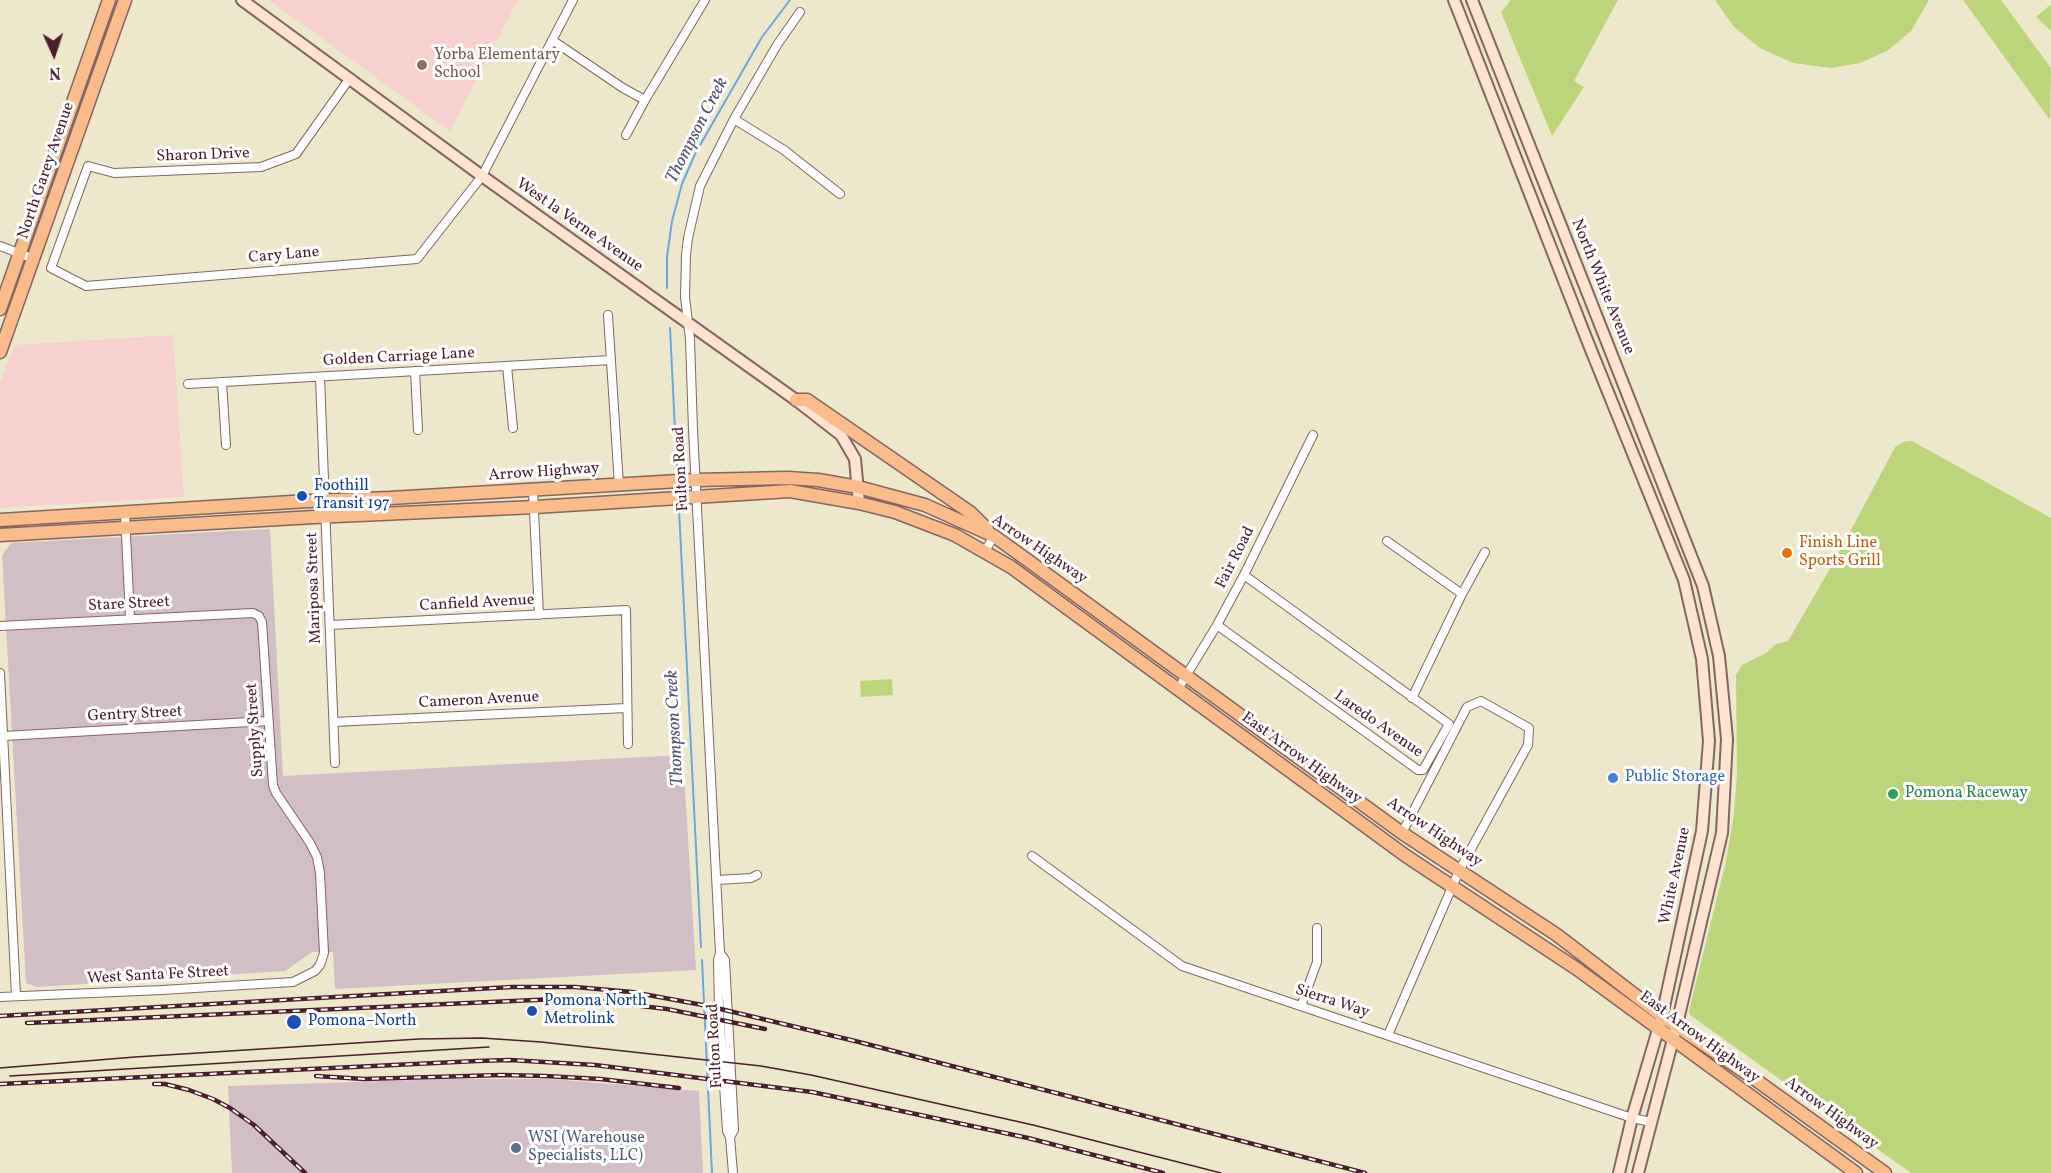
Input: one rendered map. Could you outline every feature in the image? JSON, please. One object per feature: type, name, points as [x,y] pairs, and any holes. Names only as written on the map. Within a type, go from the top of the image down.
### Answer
[{"type":"main road","name":"North Garey Avenue","points":[[0,334],[2,328],[0,308],[109,0]]},
{"type":"main road","name":"North Garey Avenue","points":[[0,351],[125,0]]},
{"type":"main road","name":"West la Verne Avenue","points":[[242,0],[482,176],[796,400],[841,435],[855,459],[859,502]]},
{"type":"main road","name":"North White Avenue","points":[[1454,0],[1684,580]]},
{"type":"main road","name":"North White Avenue","points":[[1472,0],[1704,586]]},
{"type":"main road","points":[[64,127],[73,149]]},
{"type":"main road","points":[[796,400],[807,400],[971,513],[994,536]]},
{"type":"main road","name":"Arrow Highway","points":[[0,520],[696,480],[788,478],[818,480],[858,487],[925,505],[994,536],[1402,833],[1557,934],[1662,1016],[1677,1024],[1885,1173]]},
{"type":"main road","name":"Arrow Highway","points":[[0,535],[790,491],[859,502]]},
{"type":"main road","name":"East Arrow Highway","points":[[859,502],[931,524],[986,551],[1029,580],[1406,856],[1545,946],[1856,1173]]},
{"type":"main road","name":"White Avenue","points":[[1619,1173],[1632,1118],[1662,1016],[1702,831],[1709,741],[1702,659],[1684,580]]},
{"type":"main road","name":"White Avenue","points":[[1638,1173],[1677,1024],[1722,833],[1727,739],[1719,656],[1704,586]]},
{"type":"street","name":"Cary Lane","points":[[51,268],[86,286],[417,260],[482,176],[573,0]]},
{"type":"street","points":[[627,135],[645,100],[705,0]]},
{"type":"street","name":"Fulton Road","points":[[733,1173],[730,1137],[726,1131],[719,1009],[718,960],[720,953],[717,880],[689,323],[685,297],[687,255],[700,186],[734,119],[777,45],[800,12]]},
{"type":"street","points":[[552,40],[645,100]]},
{"type":"street","name":"Sharon Drive","points":[[51,268],[88,166],[114,173],[261,167],[296,154],[350,78]]},
{"type":"street","points":[[734,119],[784,150],[840,194]]},
{"type":"street","points":[[0,246],[34,259]]},
{"type":"street","points":[[608,315],[619,485]]},
{"type":"street","name":"Golden Carriage Lane","points":[[188,384],[611,360]]},
{"type":"street","points":[[507,366],[513,429]]},
{"type":"street","points":[[415,371],[418,430]]},
{"type":"street","name":"Mariposa Street","points":[[320,377],[335,763]]},
{"type":"street","points":[[222,382],[226,445]]},
{"type":"street","name":"Fair Road","points":[[1178,689],[1244,575],[1313,435]]},
{"type":"street","points":[[533,491],[539,615]]},
{"type":"street","points":[[124,514],[130,618]]},
{"type":"street","points":[[986,551],[994,536]]},
{"type":"street","points":[[1387,541],[1462,594]]},
{"type":"street","points":[[1412,698],[1485,552]]},
{"type":"street","name":"Laredo Avenue","points":[[1217,625],[1418,770],[1423,770],[1449,724],[1244,575]]},
{"type":"street","name":"Canfield Avenue","points":[[330,625],[626,610],[627,708]]},
{"type":"street","name":"Stare Street","points":[[0,626],[130,618],[253,613],[259,615]]},
{"type":"street","name":"Supply Street","points":[[259,615],[262,622],[272,776],[276,793],[314,850],[319,865],[324,952],[320,965],[315,971]]},
{"type":"street","points":[[0,673],[4,736],[2,791],[16,996]]},
{"type":"street","points":[[1388,1035],[1459,871],[1528,746],[1529,728],[1482,701],[1467,707],[1402,833]]},
{"type":"street","points":[[627,708],[628,744]]},
{"type":"street","name":"Cameron Avenue","points":[[334,722],[627,708]]},
{"type":"street","name":"Gentry Street","points":[[4,736],[268,721]]},
{"type":"street","name":"Sierra Way","points":[[1032,856],[1182,966],[1632,1118],[1651,1122]]},
{"type":"street","points":[[717,880],[751,878],[757,875]]},
{"type":"street","points":[[1301,1006],[1317,962],[1317,928]]},
{"type":"street","name":"West Santa Fe Street","points":[[0,997],[293,982],[315,971]]},
{"type":"shaded area","name":"Yorba Elementary School","points":[[269,0],[518,0],[450,131]]},
{"type":"shaded area","points":[[173,335],[184,497],[0,508],[0,383],[14,345]]},
{"type":"shaded area","points":[[270,529],[283,776],[683,755],[696,970],[335,989],[333,952],[312,952],[285,971],[37,987],[26,983],[2,555],[11,543]]},
{"type":"shaded area","points":[[450,1079],[550,1079],[699,1091],[703,1173],[232,1173],[228,1086]]},
{"type":"green space","points":[[1511,0],[1618,0],[1574,81],[1584,87],[1552,136],[1501,12]]},
{"type":"green space","points":[[1715,0],[1929,0],[1911,31],[1887,51],[1860,63],[1831,68],[1793,63],[1760,48],[1734,27]]},
{"type":"green space","points":[[1963,0],[2001,0],[2051,68],[2050,120]]},
{"type":"green space","points":[[2051,5],[2051,31],[2036,17]]},
{"type":"green space","name":"Pomona Raceway","points":[[1906,441],[1912,441],[2051,518],[2051,1173],[1911,1173],[1690,1015],[1689,1011],[1726,861],[1734,814],[1737,774],[1736,675],[1742,665],[1766,653],[1776,644],[1788,641],[1835,560],[1895,447]]},
{"type":"green space","points":[[892,679],[893,695],[861,697],[860,681]]},
{"type":"waterway","name":"Thompson Creek","points":[[667,288],[667,257],[672,221],[682,184],[695,154],[762,37],[790,0]]},
{"type":"waterway","name":"Thompson Creek","points":[[670,328],[677,471]]},
{"type":"waterway","name":"Thompson Creek","points":[[679,509],[701,947]]},
{"type":"waterway","name":"Thompson Creek","points":[[702,960],[712,1173]]},
{"type":"tram line","points":[[0,1068],[419,1039],[482,1038],[541,1042],[761,1066],[811,1075],[1033,1125],[1221,1173]]},
{"type":"tram line","points":[[10,1076],[489,1047]]},
{"type":"railway","points":[[0,1016],[512,987],[575,987],[632,992],[708,1006],[859,1042],[1365,1173]]},
{"type":"railway","points":[[27,1023],[557,999],[667,1009],[765,1029]]},
{"type":"railway","points":[[0,1084],[477,1061],[510,1060],[595,1065],[812,1092],[1028,1138],[1163,1173]]},
{"type":"railway","points":[[316,1076],[364,1079],[545,1076],[600,1079],[679,1088]]},
{"type":"railway","points":[[154,1084],[165,1084],[189,1090],[230,1108],[254,1125],[305,1173]]},
{"type":"place","name":"Yorba Elementary School","points":[[422,65]]},
{"type":"place","name":"Foothill Transit 197","points":[[302,496]]},
{"type":"place","name":"Finish Line Sports Grill","points":[[1787,553]]},
{"type":"place","name":"Public Storage","points":[[1613,778]]},
{"type":"place","name":"Pomona Raceway","points":[[1893,794]]},
{"type":"place","name":"Pomona North Metrolink","points":[[532,1011]]},
{"type":"place","name":"Pomona–North","points":[[294,1022]]},
{"type":"place","name":"WSI (Warehouse Specialists, LLC)","points":[[516,1148]]}]
